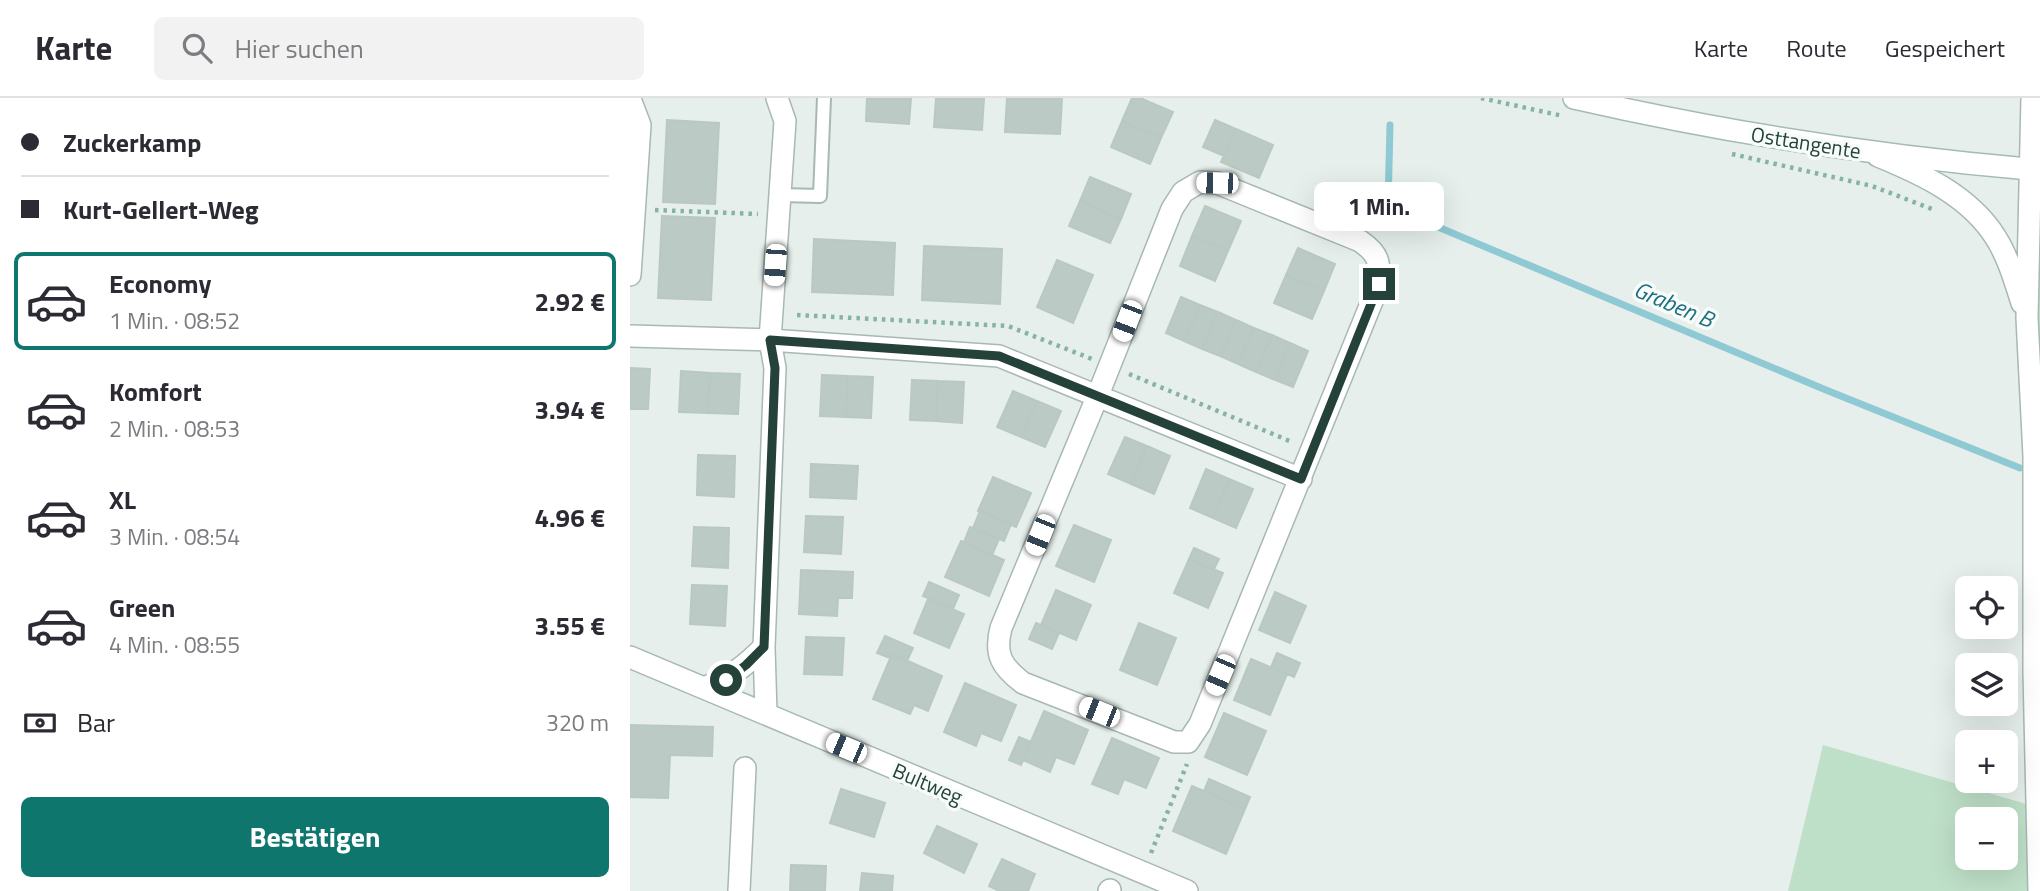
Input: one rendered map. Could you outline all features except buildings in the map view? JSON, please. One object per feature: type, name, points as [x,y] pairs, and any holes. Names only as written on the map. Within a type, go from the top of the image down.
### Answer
[{"type":"street","points":[[766,713],[764,647],[775,368],[770,340],[785,121],[777,98]]},
{"type":"street","points":[[2032,98],[2035,170],[2027,318],[2034,456],[2034,672],[2039,891]]},
{"type":"street","points":[[630,99],[640,125],[630,275]]},
{"type":"street","name":"Osttangente","points":[[1575,109],[1714,126],[1867,152],[2035,170]]},
{"type":"street","points":[[1867,152],[1917,172],[1952,193],[1975,212],[1996,237],[2011,269],[2027,318]]},
{"type":"street","points":[[1200,182],[1217,183],[1360,241],[1373,250],[1380,265],[1379,284],[1200,724],[1188,742],[1174,742],[1023,682],[1011,674],[1001,660],[997,643],[1001,628],[1098,395],[1171,209],[1183,192],[1200,182]]},
{"type":"street","points":[[630,337],[770,340],[999,356],[1301,479]]},
{"type":"street","points":[[706,687],[726,680],[764,647]]},
{"type":"street","name":"Bultweg","points":[[630,657],[1187,891]]},
{"type":"street","points":[[739,891],[745,768]]},
{"type":"lane","points":[[779,204],[820,196],[824,98]]},
{"type":"path","points":[[1481,98],[1575,109]]},
{"type":"path","points":[[1724,153],[1872,186],[1939,212]]},
{"type":"path","points":[[633,212],[779,204]]},
{"type":"path","points":[[1142,873],[1188,762],[1188,742]]},
{"type":"green space","points":[[2040,106],[2040,891],[1788,891],[1823,745],[1955,783],[1955,793],[1989,793],[2037,807],[2034,456]]},
{"type":"waterway","name":"Graben B","points":[[1390,125],[1388,206],[1826,390],[2020,468]]},
{"type":"route","points":[[726,680],[764,647],[775,368],[770,340],[999,356],[1301,479],[1379,284]]}]
